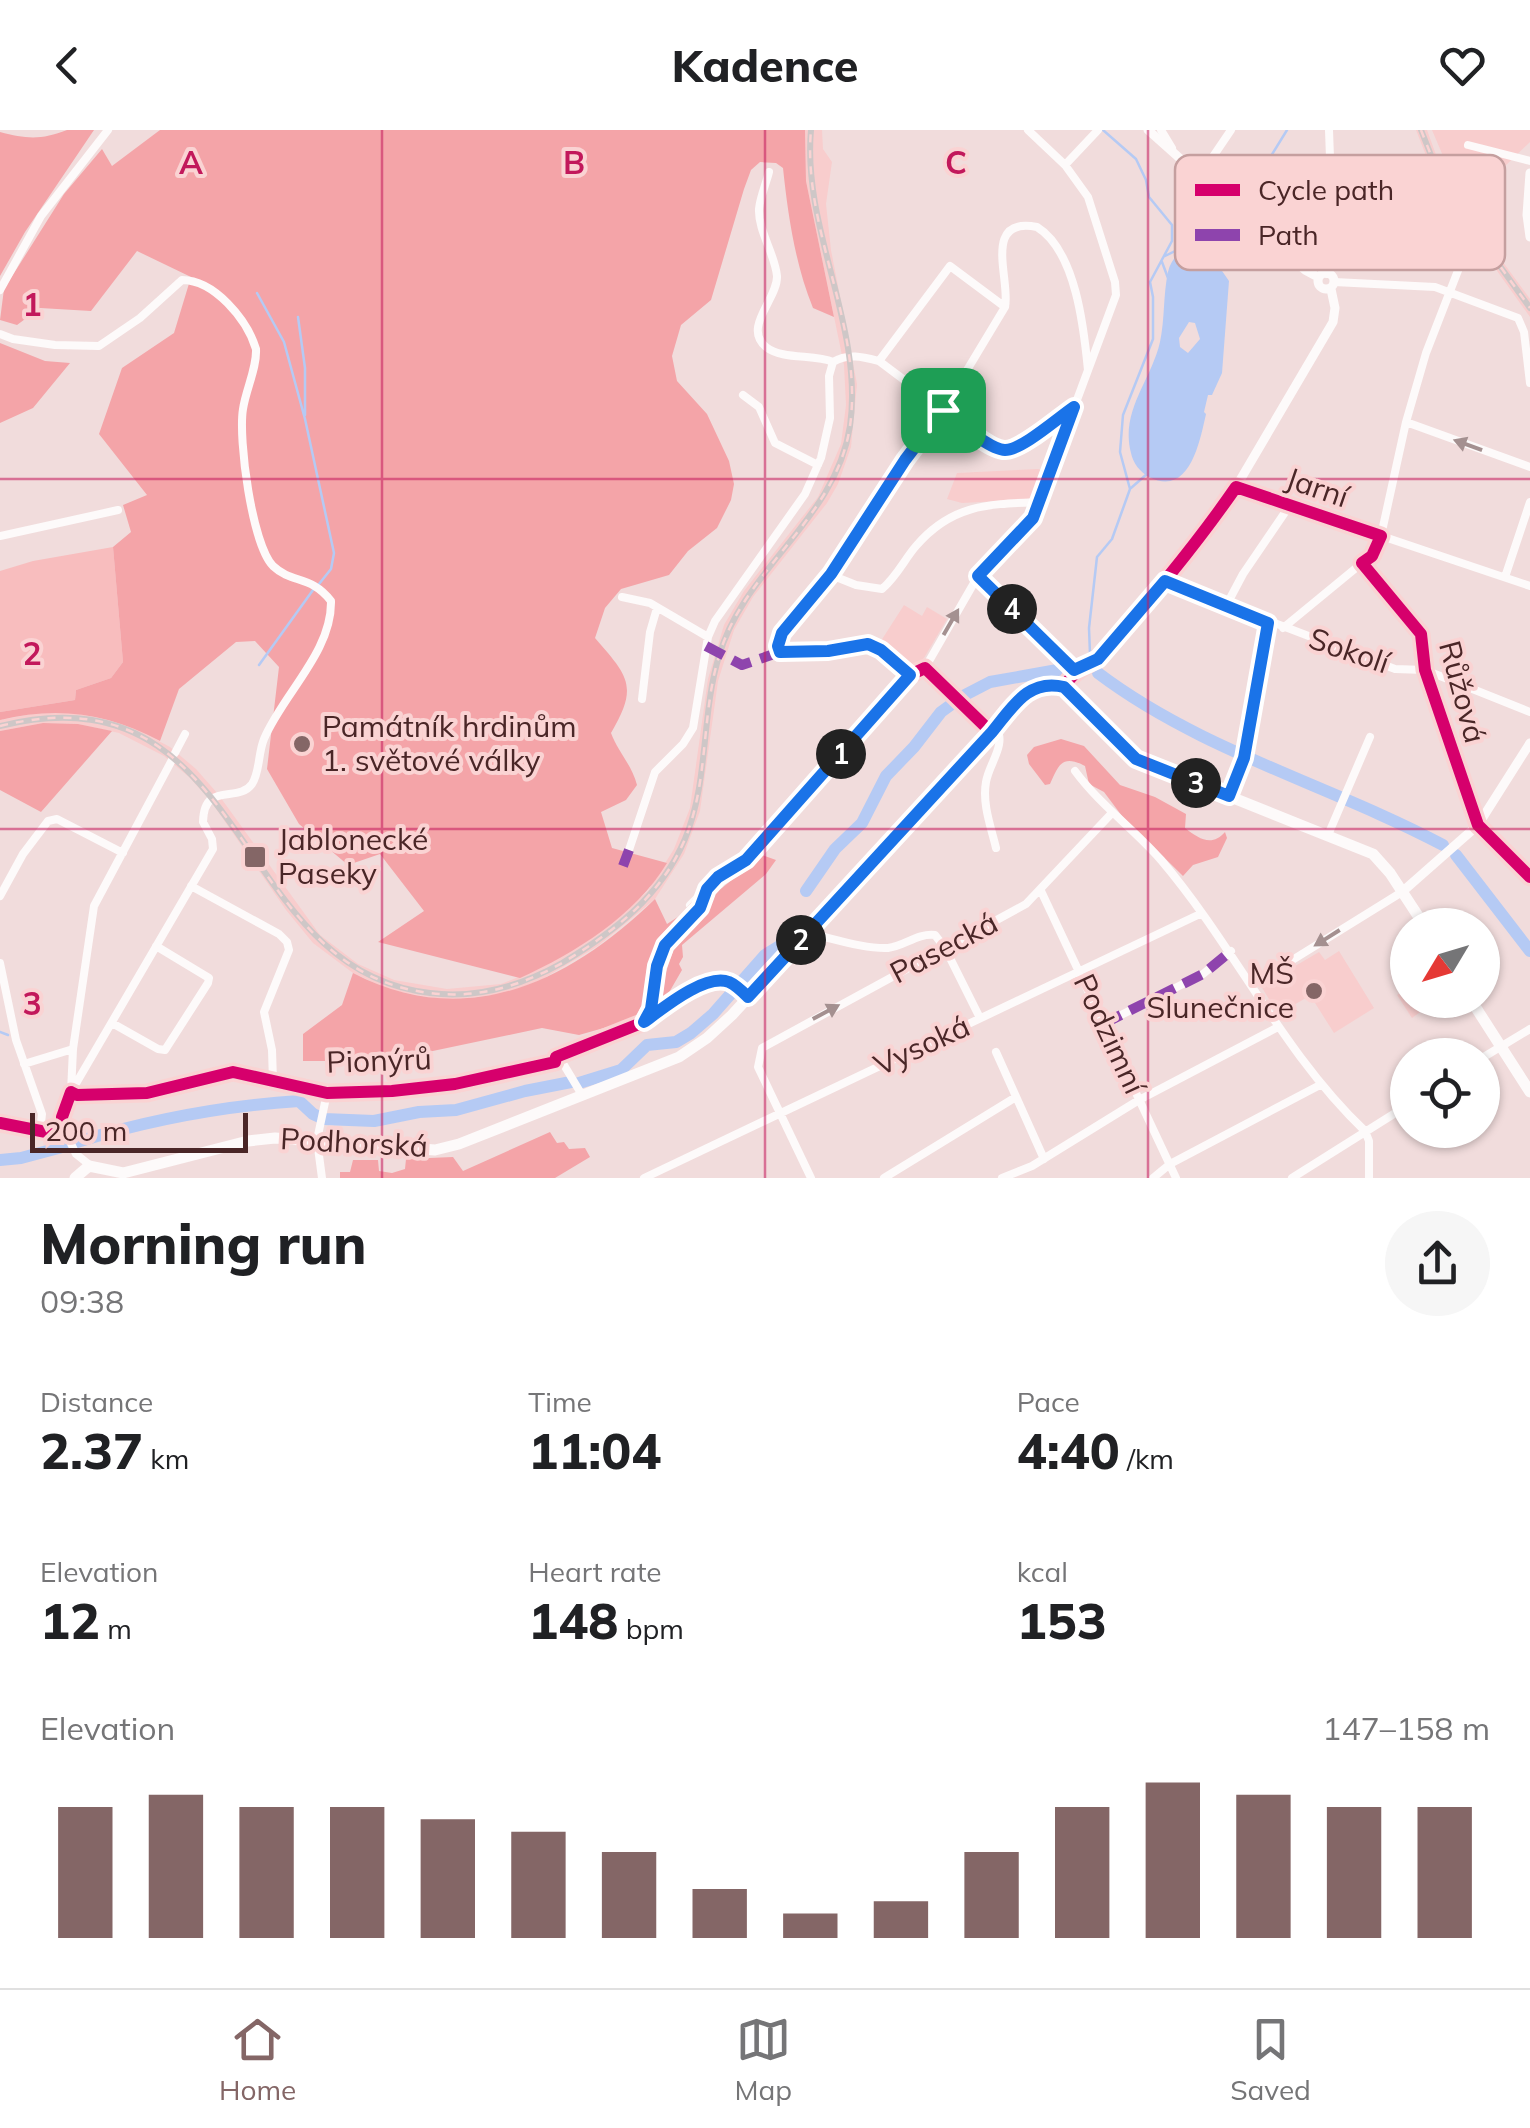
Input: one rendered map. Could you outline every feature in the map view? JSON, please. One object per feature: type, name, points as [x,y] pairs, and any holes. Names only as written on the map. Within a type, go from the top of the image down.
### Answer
[{"type":"main road","name":"Podhorská","points":[[87,1174],[119,1176],[258,1140],[317,1140],[435,1150],[582,1096],[690,1050],[807,933],[1015,702],[1035,687],[1064,687]]},
{"type":"main road","points":[[1064,687],[1136,759],[1373,854],[1413,908]]},
{"type":"main road","points":[[1483,1018],[1530,1092]]},
{"type":"street","points":[[0,290],[41,216],[108,130]]},
{"type":"street","points":[[690,905],[718,877],[746,860],[910,675],[925,668],[978,576],[1033,518],[1116,295],[1088,197],[1065,165],[1028,130]]},
{"type":"street","points":[[1148,130],[1175,155]]},
{"type":"street","points":[[1161,130],[1175,155]]},
{"type":"street","points":[[1214,155],[1231,130]]},
{"type":"street","points":[[1329,130],[1331,155]]},
{"type":"street","points":[[1065,165],[1098,131]]},
{"type":"street","points":[[1468,145],[1530,160]]},
{"type":"street","points":[[769,172],[759,212],[777,277],[758,335],[764,345],[774,352],[836,360],[859,356],[879,361],[992,446],[1003,450],[1016,447],[1074,407]]},
{"type":"street","points":[[1529,231],[1530,173]]},
{"type":"street","points":[[910,675],[868,644],[828,651],[780,652],[778,646],[782,633],[831,574],[905,460],[943,410],[1005,307],[1008,296],[1000,256],[1003,240],[1010,231],[1022,226],[1037,227],[1049,236],[1077,292],[1084,318],[1088,370]]},
{"type":"street","points":[[879,361],[950,266],[1005,307]]},
{"type":"street","points":[[1312,270],[1328,280],[1436,287],[1518,318],[1522,323],[1530,383]]},
{"type":"street","points":[[1064,687],[1074,670],[1098,659],[1165,581],[1236,487],[1333,322],[1329,270]]},
{"type":"street","points":[[1283,628],[1372,556],[1381,536],[1406,422],[1426,354],[1460,270]]},
{"type":"street","points":[[0,334],[55,345],[99,346],[140,318],[182,280],[194,280],[213,290],[233,311],[256,349],[242,414],[250,513],[262,549],[273,565],[321,587],[331,600],[332,614],[319,644],[264,738],[251,785],[242,791],[217,795],[206,806],[203,822],[214,849],[71,1092],[62,1116],[63,1132],[87,1174]]},
{"type":"street","points":[[629,850],[655,772],[683,744],[692,728],[708,637],[731,596],[805,494],[818,465],[830,418],[830,376],[836,360]]},
{"type":"street","points":[[743,395],[759,407],[775,443],[818,465]]},
{"type":"street","points":[[1406,422],[1530,467]]},
{"type":"street","name":"Jarní","points":[[1236,487],[1530,586]]},
{"type":"street","points":[[831,574],[856,585],[882,589],[895,578],[918,544],[960,511],[979,504],[1039,502]]},
{"type":"street","points":[[1505,577],[1530,502]]},
{"type":"street","points":[[1226,606],[1290,505]]},
{"type":"street","points":[[0,536],[118,510]]},
{"type":"street","name":"Růžová","points":[[1362,564],[1418,628],[1425,670],[1478,825]]},
{"type":"street","points":[[978,576],[1074,670]]},
{"type":"street","name":"Sokolí","points":[[1165,581],[1395,669],[1425,670],[1530,712]]},
{"type":"street","points":[[622,598],[658,608],[708,637]]},
{"type":"street","points":[[642,699],[650,632],[658,608]]},
{"type":"street","points":[[1229,796],[1245,753],[1268,623]]},
{"type":"street","points":[[925,668],[1000,733],[986,782],[996,848]]},
{"type":"street","points":[[71,1092],[73,1049],[94,906],[185,734]]},
{"type":"street","points":[[1328,835],[1370,738]]},
{"type":"street","points":[[1252,985],[1402,892],[1478,825],[1530,743]]},
{"type":"street","points":[[1075,771],[1111,814],[1160,859],[1231,952],[1320,1085],[1365,1132],[1369,1141],[1369,1178]]},
{"type":"street","name":"Pasecká","points":[[780,1112],[758,1067],[758,1056],[771,1041],[1026,904],[1111,814]]},
{"type":"street","points":[[0,896],[23,854],[48,821],[57,819],[124,853]]},
{"type":"street","points":[[1478,825],[1530,877]]},
{"type":"street","points":[[191,886],[287,942],[289,950],[264,1012],[274,1081]]},
{"type":"street","name":"Podzimní","points":[[1041,891],[1176,1178]]},
{"type":"street","name":"Vysoká","points":[[644,1178],[1200,914]]},
{"type":"street","points":[[807,933],[883,948],[924,934],[934,936],[946,948],[980,1018]]},
{"type":"street","points":[[112,1022],[158,1050],[165,1050],[208,983],[209,978],[156,946]]},
{"type":"street","points":[[1103,1024],[1203,974],[1231,952]]},
{"type":"street","points":[[0,963],[16,1040],[42,1114],[40,1131]]},
{"type":"street","name":"Pionýrů","points":[[71,1092],[147,1093],[233,1072],[327,1092],[455,1084],[555,1062],[556,1057],[581,1045],[644,1022],[672,1000],[714,982],[732,984],[745,994]]},
{"type":"street","points":[[1002,1178],[1044,1159],[1140,1100],[1278,1027]]},
{"type":"street","points":[[1501,1047],[1530,1029]]},
{"type":"street","points":[[24,1064],[73,1049]]},
{"type":"street","points":[[996,1052],[1044,1159]]},
{"type":"street","points":[[555,1062],[564,1065],[582,1096]]},
{"type":"street","points":[[1153,1178],[1170,1164],[1320,1085]]},
{"type":"street","name":"Pionýrů","points":[[322,1178],[317,1140],[327,1092]]},
{"type":"street","points":[[884,1178],[1016,1096]]},
{"type":"street","points":[[780,1112],[811,1178]]},
{"type":"street","points":[[1292,1178],[1390,1116]]},
{"type":"street","points":[[0,1123],[50,1134],[63,1132]]},
{"type":"street","points":[[666,1166],[673,1178]]},
{"type":"shaded area","points":[[67,130],[94,130],[0,276],[0,132],[34,137]]},
{"type":"shaded area","points":[[160,130],[805,130],[806,181],[834,317],[813,308],[801,274],[783,168],[776,163],[760,162],[751,170],[744,189],[711,300],[681,325],[672,356],[677,381],[707,414],[729,461],[734,484],[731,500],[717,528],[688,551],[669,575],[621,589],[605,608],[595,638],[626,682],[625,704],[611,733],[637,785],[626,800],[601,812],[612,848],[667,863],[638,900],[602,931],[520,978],[378,942],[424,911],[380,854],[348,865],[299,824],[267,769],[279,667],[255,641],[236,642],[179,689],[160,741],[121,724],[82,715],[42,713],[0,720],[0,712],[75,700],[76,690],[111,678],[123,662],[113,547],[131,532],[123,505],[147,495],[99,434],[122,368],[174,333],[191,277],[137,251],[91,311],[40,308],[17,325],[0,320],[4,289],[64,194],[102,149],[112,166]]},
{"type":"shaded area","points":[[805,130],[822,130],[823,149],[832,162],[826,204],[831,250],[857,384],[851,447],[827,503],[753,597],[734,630],[718,681],[700,811],[684,854],[655,899],[598,946],[541,980],[503,994],[446,1000],[390,990],[353,973],[313,943],[210,800],[164,756],[119,733],[78,724],[43,723],[0,731],[0,720],[42,712],[70,712],[129,725],[170,747],[218,794],[320,935],[358,964],[394,980],[447,989],[501,984],[536,970],[592,937],[647,892],[674,849],[690,808],[708,679],[724,625],[744,591],[818,497],[841,444],[846,405],[844,365],[806,181]]},
{"type":"shaded area","points":[[1416,130],[1427,130],[1436,155],[1426,155]]},
{"type":"shaded area","points":[[1432,130],[1530,130],[1530,142],[1505,166],[1505,155],[1443,155]]},
{"type":"shaded area","points":[[1505,265],[1530,299],[1530,317],[1496,270],[1505,270]]},
{"type":"shaded area","points":[[0,343],[45,361],[70,363],[33,408],[0,423]]},
{"type":"shaded area","points":[[1045,471],[1035,499],[962,503],[947,499],[957,473]]},
{"type":"shaded area","points":[[113,547],[123,662],[111,678],[76,690],[75,700],[0,712],[0,571]]},
{"type":"shaded area","points":[[904,605],[922,616],[927,607],[947,619],[924,658],[909,672],[879,644]]},
{"type":"shaded area","points":[[43,723],[78,724],[112,731],[41,812],[0,790],[0,731]]},
{"type":"shaded area","points":[[1061,739],[1084,746],[1120,785],[1155,797],[1186,814],[1185,828],[1195,835],[1210,840],[1225,832],[1227,838],[1218,857],[1193,865],[1183,876],[1122,816],[1104,792],[1089,784],[1085,766],[1077,762],[1062,764],[1050,784],[1045,785],[1027,755],[1034,747]]},
{"type":"shaded area","points":[[762,855],[776,860],[766,874],[682,945],[682,970],[667,996],[632,1020],[579,1035],[542,1028],[428,1052],[385,1053],[347,1061],[303,1061],[303,1034],[342,1005],[353,973],[395,990],[436,998],[476,997],[514,989],[588,954],[655,899],[667,924],[722,888]]},
{"type":"shaded area","name":"MŠ Slunečnice","points":[[1339,951],[1374,1008],[1334,1033],[1315,1003],[1306,998],[1278,1014],[1261,986],[1319,952],[1325,960]]},
{"type":"shaded area","points":[[550,1132],[557,1143],[564,1142],[569,1149],[585,1148],[590,1157],[555,1178],[340,1178],[340,1172],[350,1172],[353,1160],[378,1160],[379,1171],[392,1173],[405,1169],[406,1159],[453,1157],[463,1171]]},
{"type":"water","points":[[1174,258],[1175,270],[1221,270],[1229,281],[1222,373],[1212,395],[1208,395],[1191,463],[1174,480],[1163,481],[1149,477],[1135,464],[1129,438],[1133,410],[1160,342],[1165,289]],"holes":[[[1189,322],[1195,323],[1200,339],[1188,353],[1180,347],[1179,338]]]},
{"type":"waterway","points":[[1090,654],[1097,557],[1112,539],[1130,489],[1120,452],[1123,415],[1153,339],[1150,282],[1172,241],[1172,225],[1149,197],[1136,159],[1103,130]]},
{"type":"waterway","points":[[1272,155],[1287,130]]},
{"type":"waterway","points":[[1165,256],[1175,251]]},
{"type":"waterway","points":[[1162,262],[1168,278]]},
{"type":"waterway","points":[[257,293],[284,342],[334,553],[331,569],[319,584]]},
{"type":"waterway","points":[[298,317],[305,368],[305,415]]},
{"type":"waterway","points":[[1131,488],[1147,474]]},
{"type":"waterway","points":[[259,665],[313,590]]},
{"type":"waterway","points":[[963,696],[990,682],[1063,669]]},
{"type":"waterway","points":[[1098,673],[1179,724],[1223,746],[1443,845]]},
{"type":"waterway","points":[[806,891],[835,849],[862,823],[886,776],[952,704]]},
{"type":"waterway","points":[[1456,855],[1530,951]]},
{"type":"waterway","points":[[579,1083],[621,1070],[647,1045],[676,1042],[691,1033],[765,955],[781,945],[784,933]]},
{"type":"waterway","points":[[0,1032],[8,1035]]},
{"type":"waterway","points":[[77,1142],[131,1127],[242,1106],[299,1101],[324,1119],[374,1121],[456,1110],[571,1082]]},
{"type":"waterway","points":[[0,1160],[66,1146]]},
{"type":"railway","points":[[0,726],[83,719],[145,738],[194,777],[313,933],[364,972],[430,993],[482,992],[547,971],[600,939],[649,895],[685,839],[698,794],[713,678],[731,625],[827,489],[850,426],[849,352],[815,204],[811,130]]},
{"type":"railway","points":[[1421,130],[1431,155]]},
{"type":"railway","points":[[1503,270],[1530,308]]},
{"type":"marked path","points":[[706,646],[742,665],[780,652]]},
{"type":"marked path","points":[[623,866],[629,850]]},
{"type":"marked path","points":[[1103,1024],[1203,974],[1231,951]]},
{"type":"cycle path","points":[[0,1123],[56,1134],[63,1132],[62,1117],[71,1092],[147,1093],[233,1072],[327,1093],[455,1084],[555,1062],[556,1057],[644,1022],[652,1006],[656,972],[665,945],[700,907],[707,889],[718,877],[746,860],[910,675],[925,668],[991,732],[1022,697],[1041,687],[1065,687],[1104,652],[1173,571],[1236,487],[1381,536],[1372,556],[1362,563],[1421,634],[1425,670],[1478,825],[1530,877]]},
{"type":"place","name":"Památník hrdinům 1. světové války","points":[[302,744]]},
{"type":"place","name":"Jablonecké Paseky","points":[[255,857]]},
{"type":"place","name":"MŠ Slunečnice","points":[[1314,991]]},
{"type":"route","points":[[1074,407],[1033,518],[978,576],[1074,670],[1098,659],[1165,581],[1268,623],[1244,758],[1229,796],[1136,759],[1064,687],[1035,687],[1015,702],[992,732],[748,997],[728,981],[714,982],[672,1000],[644,1022],[651,1009],[663,949],[700,908],[707,889],[718,877],[746,860],[910,675],[868,644],[828,651],[780,652],[778,646],[782,633],[831,574],[905,460],[943,410],[1003,450],[1016,447],[1074,407]]}]
